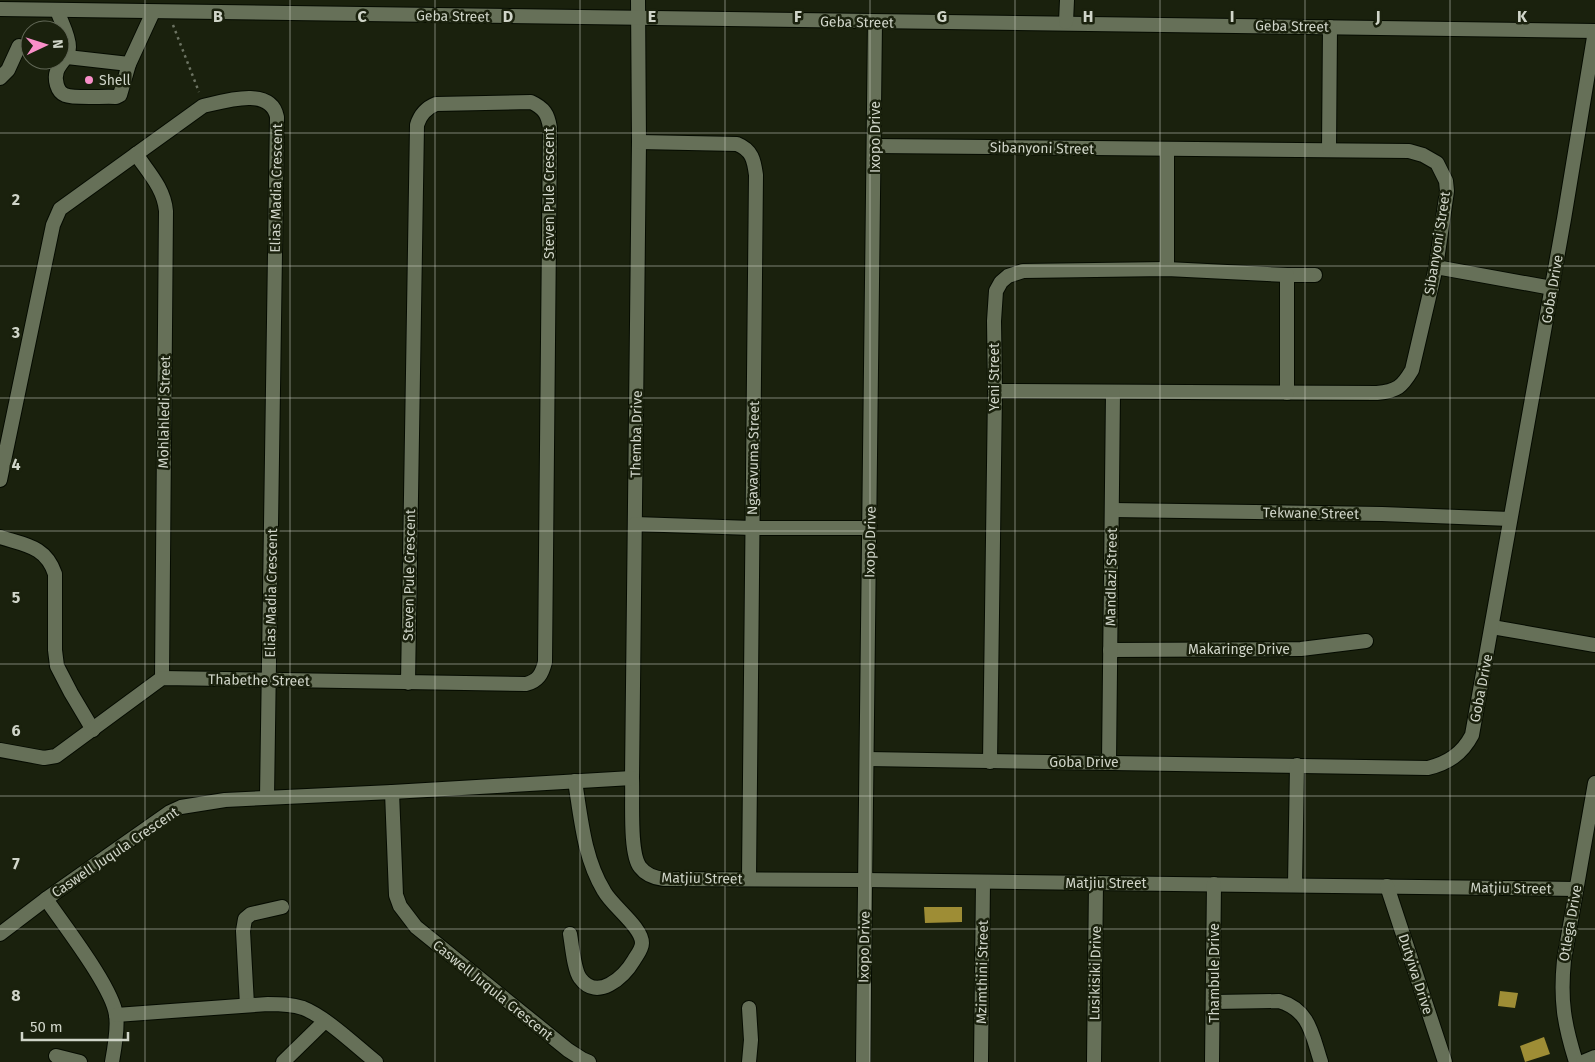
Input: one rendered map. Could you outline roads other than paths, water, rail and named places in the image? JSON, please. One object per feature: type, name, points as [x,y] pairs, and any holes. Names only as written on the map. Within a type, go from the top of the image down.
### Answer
[{"type":"street","name":"Themba Drive","points":[[638,0],[632,778],[634,852],[640,867]]},
{"type":"street","points":[[1066,22],[1067,0]]},
{"type":"street","name":"Geba Street","points":[[7,6],[57,10],[154,12],[1595,30]]},
{"type":"street","points":[[57,10],[61,20]]},
{"type":"street","points":[[57,70],[56,78],[58,89],[61,93],[71,96],[116,97],[120,95],[129,64],[154,12]]},
{"type":"street","name":"Ixopo Drive","points":[[863,1062],[875,22]]},
{"type":"street","points":[[1329,149],[1330,26]]},
{"type":"street","name":"Goba Drive","points":[[867,759],[1428,768],[1441,765],[1454,758],[1465,747],[1472,736],[1492,627],[1584,104],[1595,30]]},
{"type":"street","points":[[0,78],[8,70],[19,46]]},
{"type":"street","points":[[70,57],[129,64]]},
{"type":"street","name":"Elias Madia Crescent","points":[[0,480],[53,225],[57,214],[64,205],[204,106],[228,100],[255,98],[269,102],[276,110],[277,117],[267,797]]},
{"type":"street","name":"Steven Pule Crescent","points":[[408,683],[416,139],[419,118],[427,108],[436,104],[531,102],[539,105],[548,116],[550,138],[544,662],[540,675]]},
{"type":"street","name":"Ngavavuma Street","points":[[638,142],[737,144],[744,147],[754,160],[756,194],[749,879]]},
{"type":"street","name":"Sibanyoni Street","points":[[875,146],[1409,151],[1423,154],[1437,164],[1446,181],[1447,191],[1436,267],[1412,370],[1397,389],[1377,393],[995,391]]},
{"type":"street","points":[[1167,269],[1168,149]]},
{"type":"street","name":"Mohlahledi Street","points":[[136,154],[162,191],[166,211],[162,678]]},
{"type":"street","points":[[1436,267],[1552,288]]},
{"type":"street","name":"Yeni Street","points":[[990,762],[995,391],[994,320],[996,292],[1001,282],[1008,276],[1023,271],[1167,269],[1315,275]]},
{"type":"street","points":[[1287,275],[1287,393]]},
{"type":"street","name":"Mandlazi Street","points":[[1109,762],[1112,393]]},
{"type":"street","name":"Tekwane Street","points":[[1112,510],[1373,514],[1510,519]]},
{"type":"street","points":[[635,524],[752,528],[870,528]]},
{"type":"street","points":[[0,537],[41,552],[52,564],[55,574],[55,650],[57,666],[70,693],[93,730]]},
{"type":"street","points":[[1492,627],[1595,645]]},
{"type":"street","name":"Makaringe Drive","points":[[1110,650],[1301,649],[1366,641]]},
{"type":"street","name":"Thabethe Street","points":[[162,678],[526,684],[533,682],[540,675]]},
{"type":"street","points":[[0,750],[50,758],[60,754],[162,678]]},
{"type":"street","points":[[1295,885],[1298,766]]},
{"type":"street","name":"Caswell Juqula Crescent","points":[[0,934],[46,899],[170,812],[181,807],[225,800],[267,797],[392,792],[632,778]]},
{"type":"street","points":[[570,934],[578,976],[584,983],[593,988],[602,988],[617,981],[630,968],[640,952],[642,943],[634,926],[610,901],[591,864],[583,831],[575,781]]},
{"type":"street","name":"Otlega Drive","points":[[1576,1062],[1564,1022],[1561,995],[1564,960],[1595,783]]},
{"type":"street","name":"Caswell Juqula Crescent","points":[[392,792],[396,895],[400,906],[408,918],[568,1050],[589,1062]]},
{"type":"street","name":"Matjiu Street","points":[[640,867],[654,877],[664,879],[1576,889]]},
{"type":"street","name":"Mzimthini Street","points":[[981,1062],[983,882]]},
{"type":"street","name":"Lusikisiki Drive","points":[[1094,1062],[1096,883]]},
{"type":"street","name":"Thambule Drive","points":[[1212,1062],[1214,884]]},
{"type":"street","name":"Dutyiva Drive","points":[[1388,886],[1445,1062]]},
{"type":"street","points":[[46,899],[94,968],[112,1001],[116,1015],[112,1062]]},
{"type":"street","points":[[247,1005],[243,931],[245,919],[250,914],[282,907]]},
{"type":"street","points":[[1214,1002],[1279,1001],[1287,1004],[1301,1013],[1306,1019],[1321,1062]]},
{"type":"street","points":[[116,1015],[247,1005],[290,1004],[304,1008],[325,1021],[376,1062]]},
{"type":"street","points":[[749,1062],[751,1040],[750,1008]]},
{"type":"street","points":[[283,1062],[325,1021]]},
{"type":"street","points":[[56,1056],[80,1062]]},
{"type":"street","points":[[1583,1062],[1595,1057]]},
{"type":"place","name":"Shell","points":[[89,80]]}]
